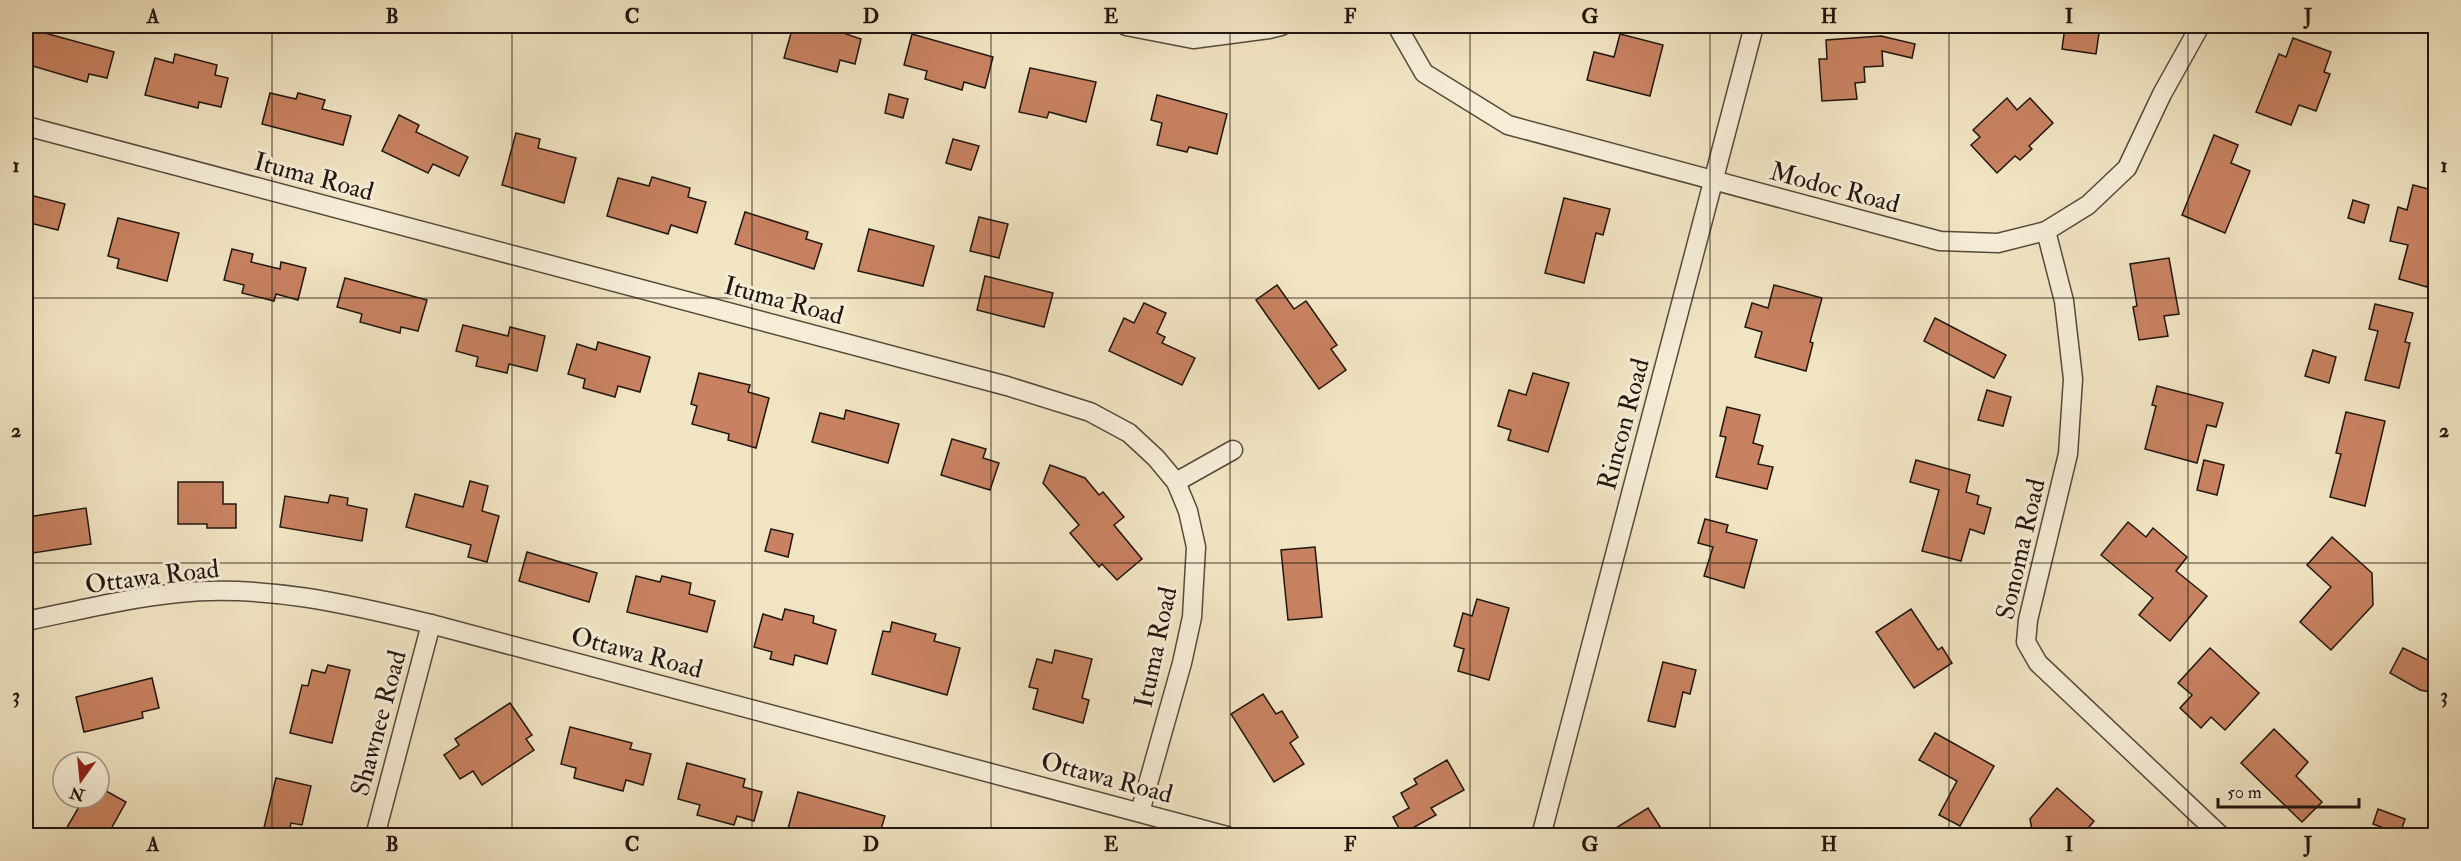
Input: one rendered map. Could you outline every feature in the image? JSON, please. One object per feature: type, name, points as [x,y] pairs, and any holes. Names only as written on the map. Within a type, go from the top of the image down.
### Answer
[{"type":"street","points":[[1126,26],[1193,39],[1281,26]]},
{"type":"street","name":"Modoc Road","points":[[1396,26],[1424,73],[1508,125],[1940,241],[1998,243],[2046,231],[2088,205],[2127,168],[2167,85],[2200,26]]},
{"type":"street","name":"Rincon Road","points":[[1540,836],[1754,26]]},
{"type":"street","name":"Ituma Road","points":[[26,126],[1007,386],[1090,412],[1129,433],[1156,458],[1176,482],[1188,511],[1196,547],[1192,617],[1182,663],[1140,812]]},
{"type":"street","name":"Sonoma Road","points":[[2046,231],[2064,301],[2073,379],[2068,454],[2028,620],[2026,642],[2038,663],[2221,836]]},
{"type":"street","points":[[1176,482],[1233,450]]},
{"type":"street","name":"Ottawa Road","points":[[26,621],[179,593],[242,591],[313,598],[431,624],[1227,836]]},
{"type":"street","name":"Shawnee Road","points":[[375,836],[431,624]]},
{"type":"building","points":[[793,26],[834,26],[847,29],[846,34],[861,39],[855,64],[840,60],[837,72],[784,58]]},
{"type":"building","points":[[2065,26],[2100,26],[2096,54],[2062,49]]},
{"type":"building","points":[[34,30],[114,52],[107,78],[89,74],[87,82],[26,64]]},
{"type":"building","points":[[912,34],[993,57],[985,88],[964,82],[962,90],[925,79],[927,71],[904,65]]},
{"type":"building","points":[[1620,34],[1663,45],[1650,96],[1587,80],[1594,52],[1614,57]]},
{"type":"building","points":[[1881,36],[1915,44],[1912,58],[1882,51],[1883,66],[1864,67],[1865,82],[1855,83],[1857,99],[1822,101],[1819,59],[1827,59],[1826,40]]},
{"type":"building","points":[[2293,38],[2331,52],[2324,72],[2330,74],[2316,111],[2299,105],[2291,125],[2256,112],[2279,54],[2286,57]]},
{"type":"building","points":[[175,54],[217,65],[215,75],[228,78],[221,107],[199,102],[198,108],[145,95],[155,58],[173,63]]},
{"type":"building","points":[[1030,68],[1096,82],[1086,122],[1049,112],[1047,118],[1019,112]]},
{"type":"building","points":[[270,93],[296,99],[298,93],[325,100],[322,109],[351,116],[343,145],[262,124]]},
{"type":"building","points":[[889,94],[908,99],[903,118],[885,113]]},
{"type":"building","points":[[1157,95],[1227,114],[1217,154],[1189,147],[1187,152],[1157,145],[1162,123],[1151,120]]},
{"type":"building","points":[[2007,98],[2017,110],[2030,98],[2053,123],[2029,146],[2032,149],[2020,160],[2015,156],[1997,173],[1971,145],[1980,137],[1973,130]]},
{"type":"building","points":[[399,115],[419,125],[416,132],[468,157],[459,176],[433,164],[428,173],[382,151]]},
{"type":"building","points":[[516,133],[540,139],[538,148],[576,158],[564,203],[502,185]]},
{"type":"building","points":[[2214,135],[2238,145],[2231,163],[2250,171],[2225,233],[2182,215]]},
{"type":"building","points":[[953,139],[979,146],[971,170],[946,163]]},
{"type":"building","points":[[652,177],[690,188],[688,197],[706,202],[697,233],[671,225],[668,234],[607,216],[618,178],[649,186]]},
{"type":"building","points":[[2413,185],[2436,191],[2436,255],[2427,287],[2399,279],[2408,245],[2390,241],[2398,207],[2407,210]]},
{"type":"building","points":[[26,194],[65,204],[58,230],[26,222]]},
{"type":"building","points":[[1564,198],[1610,209],[1603,235],[1596,233],[1584,283],[1545,273]]},
{"type":"building","points":[[2353,200],[2369,205],[2364,223],[2348,218]]},
{"type":"building","points":[[745,212],[808,232],[806,239],[822,244],[814,269],[735,244]]},
{"type":"building","points":[[979,217],[1008,224],[999,258],[970,251]]},
{"type":"building","points":[[118,218],[179,233],[167,281],[117,268],[119,259],[108,256]]},
{"type":"building","points":[[869,229],[934,246],[923,286],[858,271]]},
{"type":"building","points":[[232,249],[253,254],[251,262],[280,269],[281,262],[306,268],[298,300],[276,294],[274,301],[242,293],[244,285],[224,280]]},
{"type":"building","points":[[2169,258],[2179,314],[2164,316],[2168,336],[2139,340],[2133,307],[2137,306],[2130,264]]},
{"type":"building","points":[[985,276],[1053,293],[1044,327],[977,310]]},
{"type":"building","points":[[345,278],[427,300],[418,331],[401,327],[400,333],[360,322],[362,314],[337,307]]},
{"type":"building","points":[[1277,285],[1294,309],[1306,301],[1337,345],[1331,349],[1346,370],[1319,389],[1256,300]]},
{"type":"building","points":[[1774,285],[1822,298],[1810,342],[1813,343],[1806,371],[1755,357],[1762,332],[1745,327],[1752,303],[1768,308]]},
{"type":"building","points":[[1144,303],[1166,313],[1157,333],[1165,337],[1162,343],[1195,358],[1182,385],[1109,351],[1124,318],[1134,323]]},
{"type":"building","points":[[2375,304],[2413,313],[2405,342],[2410,343],[2399,388],[2365,380],[2378,331],[2369,329]]},
{"type":"building","points":[[1935,318],[2006,355],[1994,378],[1924,341]]},
{"type":"building","points":[[463,325],[508,336],[510,327],[545,336],[537,371],[509,364],[507,373],[476,366],[478,357],[456,351]]},
{"type":"building","points":[[598,342],[650,357],[640,392],[618,386],[615,397],[583,388],[585,379],[568,374],[577,344],[596,350]]},
{"type":"building","points":[[2313,350],[2336,357],[2329,383],[2305,376]]},
{"type":"building","points":[[699,373],[750,385],[748,392],[769,398],[756,448],[728,440],[729,434],[692,424],[697,406],[691,404]]},
{"type":"building","points":[[1533,373],[1569,383],[1548,452],[1508,440],[1511,430],[1498,426],[1509,390],[1526,395]]},
{"type":"building","points":[[2157,386],[2223,403],[2216,427],[2207,425],[2197,463],[2145,449],[2156,406],[2152,405]]},
{"type":"building","points":[[1987,390],[2011,397],[2003,426],[1978,420]]},
{"type":"building","points":[[1727,407],[1760,415],[1753,443],[1763,446],[1758,464],[1773,467],[1767,489],[1716,477],[1726,437],[1720,436]]},
{"type":"building","points":[[846,410],[899,424],[888,463],[812,442],[820,413],[844,419]]},
{"type":"building","points":[[2346,412],[2385,421],[2365,506],[2330,497],[2341,454],[2336,453]]},
{"type":"building","points":[[952,439],[986,449],[983,458],[999,463],[990,490],[941,475]]},
{"type":"building","points":[[1916,460],[1970,475],[1966,492],[1979,496],[1977,504],[1991,508],[1984,534],[1970,529],[1961,561],[1922,551],[1939,490],[1910,482]]},
{"type":"building","points":[[2204,460],[2224,465],[2217,495],[2197,490]]},
{"type":"building","points":[[1050,465],[1085,478],[1099,495],[1103,492],[1124,517],[1114,525],[1142,559],[1117,580],[1102,564],[1099,567],[1070,533],[1079,525],[1043,483]]},
{"type":"building","points":[[470,481],[488,486],[482,511],[499,516],[487,562],[468,557],[471,545],[406,527],[415,494],[463,507]]},
{"type":"building","points":[[178,482],[223,482],[223,504],[236,504],[236,528],[207,528],[207,524],[178,524]]},
{"type":"building","points":[[330,495],[348,498],[347,505],[367,509],[362,541],[280,527],[285,496],[328,503]]},
{"type":"building","points":[[86,508],[91,544],[33,553],[28,517]]},
{"type":"building","points":[[1705,519],[1728,525],[1726,532],[1757,540],[1744,588],[1704,576],[1713,547],[1698,543]]},
{"type":"building","points":[[2128,522],[2146,537],[2153,528],[2187,557],[2176,571],[2207,596],[2170,641],[2139,615],[2153,598],[2101,555]]},
{"type":"building","points":[[771,529],[793,534],[788,557],[765,551]]},
{"type":"building","points":[[2332,537],[2372,573],[2373,605],[2331,650],[2300,622],[2331,587],[2307,565]]},
{"type":"building","points":[[1315,547],[1322,617],[1288,620],[1281,550]]},
{"type":"building","points":[[527,552],[597,573],[589,602],[519,581]]},
{"type":"building","points":[[636,576],[660,582],[662,576],[691,583],[689,594],[715,601],[707,632],[627,612]]},
{"type":"building","points":[[1477,599],[1509,608],[1489,680],[1458,671],[1464,649],[1454,646],[1463,613],[1472,616]]},
{"type":"building","points":[[785,609],[814,616],[813,623],[836,630],[827,664],[795,655],[793,665],[770,659],[772,652],[754,647],[763,614],[782,620]]},
{"type":"building","points":[[1911,609],[1938,650],[1942,647],[1952,663],[1914,688],[1876,632]]},
{"type":"building","points":[[892,622],[936,634],[934,641],[960,648],[947,695],[872,674],[883,631],[890,632]]},
{"type":"building","points":[[2210,648],[2259,693],[2225,730],[2211,717],[2201,728],[2180,708],[2192,695],[2178,683]]},
{"type":"building","points":[[2403,648],[2436,664],[2436,693],[2420,690],[2390,673]]},
{"type":"building","points":[[1055,650],[1092,659],[1082,698],[1089,700],[1083,723],[1033,709],[1038,689],[1029,687],[1037,659],[1052,663]]},
{"type":"building","points":[[1663,662],[1696,670],[1690,694],[1683,692],[1675,727],[1648,721]]},
{"type":"building","points":[[328,665],[350,670],[332,743],[290,733],[302,685],[308,686],[312,670],[325,673]]},
{"type":"building","points":[[152,678],[159,708],[142,712],[143,718],[84,732],[76,697]]},
{"type":"building","points":[[1263,694],[1276,714],[1282,711],[1298,737],[1290,743],[1304,764],[1274,782],[1231,714]]},
{"type":"building","points":[[510,703],[532,735],[526,739],[534,750],[482,785],[473,771],[460,779],[444,755],[459,745],[455,739]]},
{"type":"building","points":[[570,727],[632,743],[630,749],[651,754],[643,785],[626,780],[623,791],[574,778],[576,768],[561,764]]},
{"type":"building","points":[[2274,729],[2308,762],[2296,776],[2322,802],[2302,822],[2241,763]]},
{"type":"building","points":[[1935,733],[1994,766],[1960,826],[1939,815],[1957,781],[1919,760]]},
{"type":"building","points":[[1447,760],[1464,790],[1431,808],[1436,815],[1402,834],[1393,817],[1409,808],[1401,793],[1417,784],[1414,779]]},
{"type":"building","points":[[687,763],[745,779],[743,787],[762,792],[754,821],[737,816],[734,825],[697,815],[700,805],[678,799]]},
{"type":"building","points":[[276,778],[311,786],[302,825],[291,823],[288,836],[262,836]]},
{"type":"building","points":[[2057,788],[2094,821],[2089,827],[2091,836],[2033,836],[2030,819]]},
{"type":"building","points":[[798,792],[885,816],[879,836],[786,836]]},
{"type":"building","points":[[111,794],[126,802],[107,836],[62,836],[77,810],[111,810]]},
{"type":"building","points":[[1648,808],[1666,836],[1603,836]]},
{"type":"building","points":[[2378,809],[2405,819],[2400,834],[2373,824]]}]
